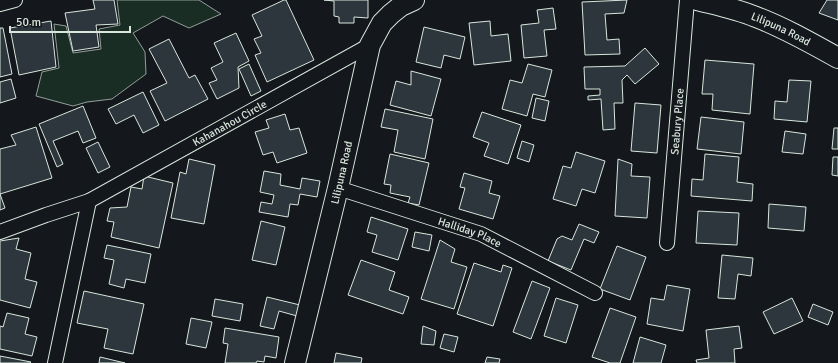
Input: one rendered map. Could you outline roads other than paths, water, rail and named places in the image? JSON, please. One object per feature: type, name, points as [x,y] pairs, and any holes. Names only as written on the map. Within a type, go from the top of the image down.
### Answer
[{"type":"street","points":[[0,4],[15,0]]},
{"type":"street","name":"Lilipuna Road","points":[[295,363],[338,188],[370,45],[375,34],[386,18],[401,6],[414,0]]},
{"type":"street","name":"Seabury Place","points":[[667,243],[687,0]]},
{"type":"street","name":"Lilipuna Road","points":[[697,0],[724,6],[756,17],[799,36],[838,58]]},
{"type":"street","name":"Kahanahou Circle","points":[[0,232],[89,201],[370,45]]},
{"type":"street","name":"Halliday Place","points":[[338,188],[481,234],[595,293]]},
{"type":"street","points":[[55,363],[89,201]]}]
